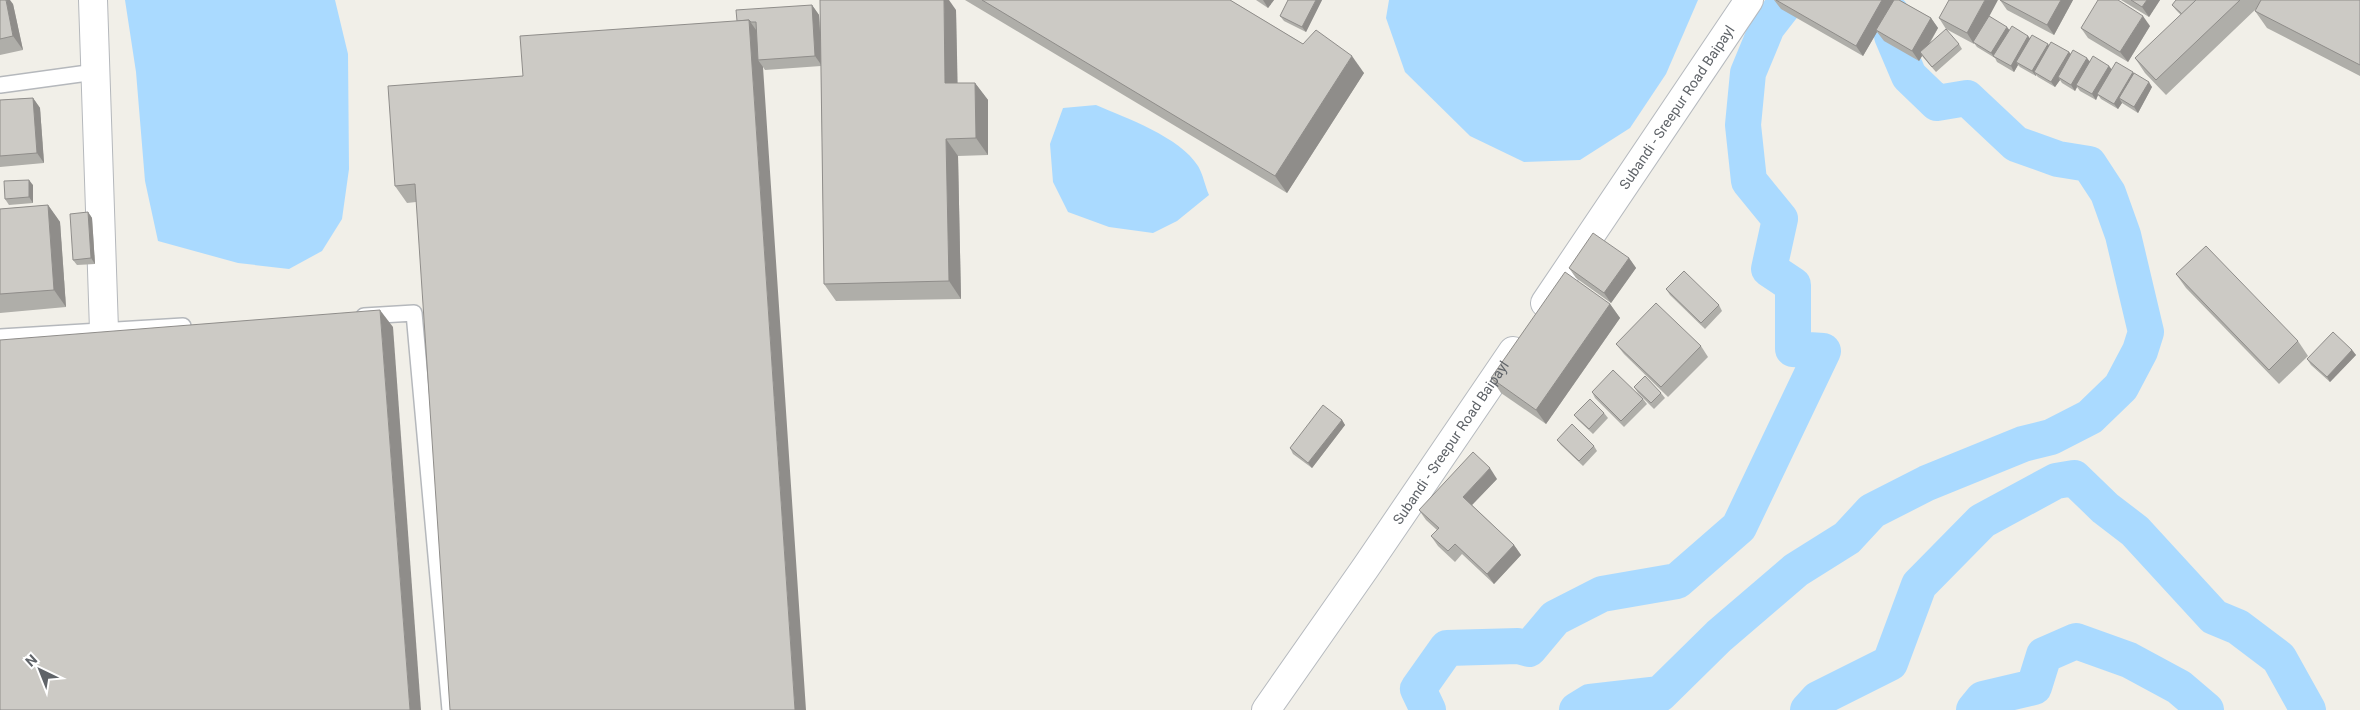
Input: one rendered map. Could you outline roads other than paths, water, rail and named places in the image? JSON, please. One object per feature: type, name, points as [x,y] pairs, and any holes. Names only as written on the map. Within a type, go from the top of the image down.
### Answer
[{"type":"street","points":[[93,0],[104,330]]},
{"type":"street","name":"Subandi - Sreepur Road Baipayl","points":[[1266,710],[1366,567],[1749,0]]},
{"type":"lane","points":[[0,85],[95,72]]},
{"type":"lane","points":[[346,317],[414,314],[450,710]]},
{"type":"lane","points":[[0,337],[201,325]]},
{"type":"water","points":[[125,0],[335,0],[348,54],[349,169],[342,219],[322,251],[289,269],[238,263],[158,241],[145,181],[136,72]]},
{"type":"water","points":[[1389,0],[1698,0],[1666,74],[1630,128],[1580,160],[1524,162],[1470,136],[1405,72],[1386,18]]},
{"type":"water","points":[[1096,105],[1137,122],[1179,146],[1198,166],[1209,195],[1177,221],[1153,233],[1109,227],[1068,212],[1053,182],[1050,144],[1063,108]]},
{"type":"waterway","points":[[1428,710],[1418,689],[1447,648],[1518,646],[1529,649],[1555,618],[1602,594],[1677,581],[1739,527],[1823,351],[1793,349],[1793,285],[1769,269],[1780,219],[1749,181],[1743,125],[1748,73],[1767,27],[1788,0]]},
{"type":"waterway","points":[[1577,710],[1590,702],[1660,694],[1719,636],[1796,570],[1847,538],[1872,511],[1927,483],[2023,444],[2051,437],[2090,417],[2121,387],[2140,351],[2146,332],[2123,235],[2108,193],[2089,164],[2058,159],[2016,144],[1967,98],[1937,103],[1909,76],[1892,36],[1891,13],[1867,0]]},
{"type":"waterway","points":[[1808,710],[1818,699],[1890,663],[1919,585],[1982,521],[2056,481],[2074,478],[2105,508],[2135,531],[2214,617],[2238,627],[2279,658],[2308,710]]},
{"type":"waterway","points":[[1974,710],[1983,699],[2034,687],[2044,655],[2076,641],[2129,660],[2179,687],[2206,710]]}]
